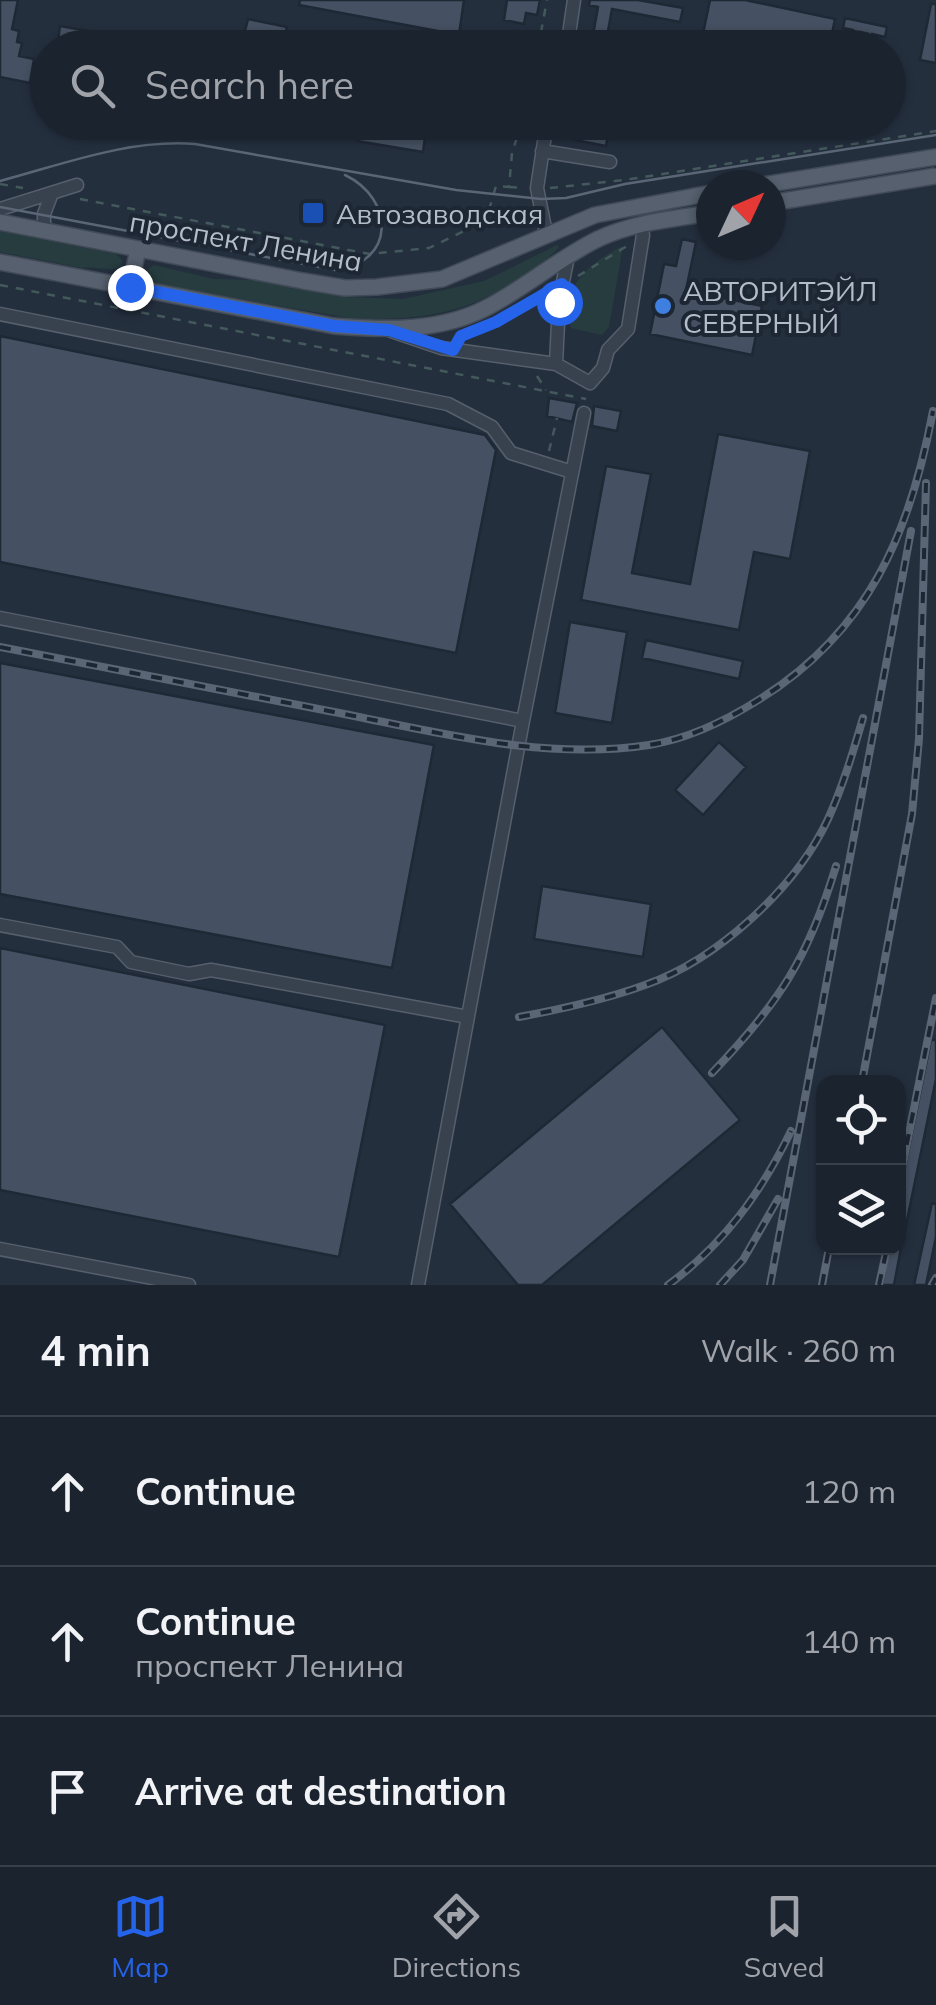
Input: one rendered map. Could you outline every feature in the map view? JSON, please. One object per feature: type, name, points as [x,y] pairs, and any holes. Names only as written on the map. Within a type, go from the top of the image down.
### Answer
[{"type":"main road","points":[[786,181],[936,157]]},
{"type":"main road","points":[[786,201],[936,176]]},
{"type":"main road","name":"проспект Ленина","points":[[0,222],[317,283],[377,287],[442,279],[595,215],[696,196]]},
{"type":"main road","points":[[0,262],[334,326],[389,330],[461,318],[483,310],[601,238],[639,224],[696,214]]},
{"type":"main road","points":[[552,231],[569,236],[572,244],[568,256]]},
{"type":"main road","points":[[130,287],[138,248]]},
{"type":"street","points":[[570,30],[574,0]]},
{"type":"street","points":[[544,140],[537,188],[552,231]]},
{"type":"street","points":[[542,150],[610,162]]},
{"type":"street","points":[[0,209],[77,185]]},
{"type":"street","points":[[44,230],[44,214],[52,193]]},
{"type":"street","points":[[418,1285],[585,405],[590,383],[603,368],[608,350],[628,328],[642,242],[639,224]]},
{"type":"street","points":[[556,364],[568,256]]},
{"type":"street","points":[[0,314],[448,404],[492,427],[511,453],[572,472]]},
{"type":"street","points":[[389,330],[453,350],[556,364],[590,383]]},
{"type":"street","points":[[0,618],[523,720]]},
{"type":"street","points":[[0,925],[117,948],[131,962],[189,974],[211,970],[468,1017]]},
{"type":"street","points":[[0,1249],[189,1285]]},
{"type":"path","points":[[541,30],[547,0]]},
{"type":"path","points":[[906,136],[936,131]]},
{"type":"path","points":[[508,187],[516,140]]},
{"type":"path","points":[[0,184],[370,254],[429,248],[466,230],[489,212],[496,186],[537,188],[624,180],[879,140]]},
{"type":"path","points":[[489,212],[500,216]]},
{"type":"path","points":[[446,372],[461,336],[496,322],[624,247],[642,242]]},
{"type":"path","points":[[0,285],[547,391],[585,405]]},
{"type":"path","points":[[463,375],[464,362]]},
{"type":"path","points":[[532,374],[547,391]]},
{"type":"path","points":[[560,394],[560,400]]},
{"type":"path","points":[[546,464],[557,418]]},
{"type":"green space","points":[[0,231],[116,254],[122,260],[121,267],[82,268],[0,252]]},
{"type":"green space","points":[[557,245],[537,266],[482,299],[443,312],[401,318],[355,319],[154,284],[143,273],[154,265],[214,279],[255,280],[349,297],[403,299],[484,281]]},
{"type":"green space","points":[[623,246],[609,327],[602,335],[571,328],[568,303],[576,284],[597,261]]},
{"type":"building","points":[[0,0],[18,0],[12,29],[19,31],[19,56],[30,58],[30,83],[0,77]]},
{"type":"building","points":[[300,0],[464,0],[460,30],[432,30],[299,5]]},
{"type":"building","points":[[507,0],[540,0],[537,15],[526,13],[524,24],[504,20]]},
{"type":"building","points":[[590,0],[638,0],[683,8],[680,22],[612,9],[608,30],[594,30],[598,7],[589,5]]},
{"type":"building","points":[[710,0],[745,0],[835,19],[833,30],[704,30]]},
{"type":"building","points":[[931,4],[936,4],[936,63],[920,60]]},
{"type":"building","points":[[845,18],[887,27],[886,30],[843,28]]},
{"type":"building","points":[[248,19],[287,27],[286,30],[245,30]]},
{"type":"building","points":[[357,140],[425,140],[423,152]]},
{"type":"building","points":[[575,140],[607,140],[606,146]]},
{"type":"building","points":[[682,239],[696,242],[686,290],[762,306],[752,355],[650,334],[664,264],[676,266]]},
{"type":"building","points":[[0,336],[485,435],[496,450],[456,653],[0,562]]},
{"type":"building","points":[[549,398],[577,403],[572,422],[547,416]]},
{"type":"building","points":[[594,406],[621,411],[617,431],[592,426]]},
{"type":"building","points":[[718,434],[810,451],[790,559],[754,552],[739,630],[581,600],[606,466],[651,474],[632,573],[690,584]]},
{"type":"building","points":[[570,622],[627,632],[612,723],[555,713]]},
{"type":"building","points":[[646,640],[743,661],[739,679],[642,658]]},
{"type":"building","points":[[0,663],[434,745],[392,968],[0,894]]},
{"type":"building","points":[[719,742],[746,767],[703,815],[675,790]]},
{"type":"building","points":[[542,886],[651,904],[643,957],[534,939]]},
{"type":"building","points":[[0,948],[385,1025],[339,1257],[0,1190]]},
{"type":"building","points":[[662,1027],[740,1120],[542,1285],[518,1285],[450,1204]]},
{"type":"building","points":[[931,1040],[936,1040],[936,1079],[906,1225],[906,1163]]},
{"type":"building","points":[[932,1203],[936,1204],[936,1237],[926,1285],[914,1285]]},
{"type":"building","points":[[888,1255],[900,1255],[894,1285],[882,1285]]},
{"type":"tram line","points":[[906,140],[936,135]]},
{"type":"tram line","points":[[0,181],[121,149],[170,143],[195,144],[456,190],[566,198],[625,184],[904,140]]},
{"type":"tram line","points":[[0,207],[335,270],[369,256],[382,229],[373,199],[345,175]]},
{"type":"railway","points":[[0,647],[491,742],[570,749],[664,742],[707,728],[760,699],[798,672],[857,610],[897,538],[912,498],[933,411]]},
{"type":"railway","points":[[863,1075],[912,814],[919,739],[926,483]]},
{"type":"railway","points":[[770,1285],[911,531]]},
{"type":"railway","points":[[519,1017],[645,985],[672,974],[726,940],[775,895],[814,845],[838,794],[863,718]]},
{"type":"railway","points":[[712,1073],[756,1024],[789,978],[814,928],[836,866]]},
{"type":"railway","points":[[903,1165],[936,998]]},
{"type":"railway","points":[[668,1285],[724,1235],[767,1175],[791,1131]]},
{"type":"railway","points":[[720,1285],[743,1260],[778,1199]]},
{"type":"railway","points":[[822,1285],[828,1255]]},
{"type":"railway","points":[[879,1285],[885,1255]]},
{"type":"railway","points":[[932,1285],[936,1278]]},
{"type":"place","name":"Автозаводская","points":[[313,213]]},
{"type":"place","name":"АВТОРИТЭЙЛ СЕВЕРНЫЙ","points":[[663,306]]},
{"type":"route","points":[[130,287],[334,326],[389,330],[453,350],[461,336],[496,322],[562,284],[559,302]]}]
